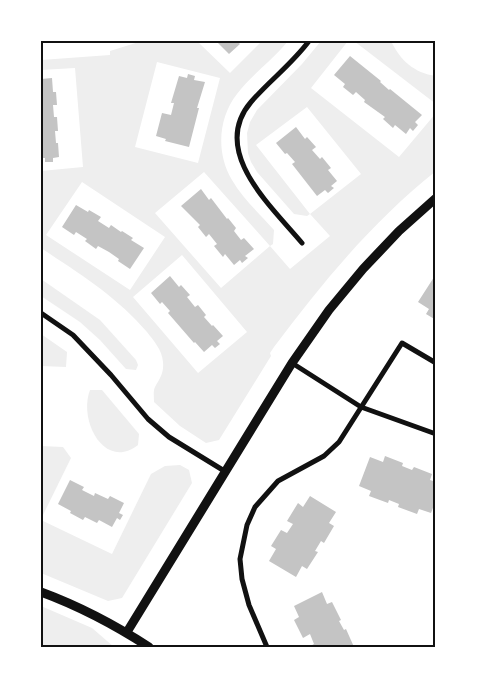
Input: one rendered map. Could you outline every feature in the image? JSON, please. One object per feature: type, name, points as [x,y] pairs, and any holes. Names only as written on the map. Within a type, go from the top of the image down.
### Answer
[{"type":"street","points":[[302,243],[249,179],[242,164],[237,136],[241,120],[249,104],[301,52],[309,41]]},
{"type":"street","points":[[126,632],[292,363],[329,310],[363,269],[399,231],[436,198]]},
{"type":"street","points":[[41,313],[73,335],[111,374],[148,419],[179,444],[226,472]]},
{"type":"street","points":[[268,647],[249,605],[242,579],[240,558],[247,525],[255,508],[278,481],[324,456],[339,442],[402,343],[436,363]]},
{"type":"street","points":[[292,363],[362,407],[436,434]]},
{"type":"street","points":[[41,592],[61,599],[126,632],[149,647]]},
{"type":"shaded area","points":[[142,41],[197,41],[230,73],[262,41],[288,41],[237,94],[226,114],[221,136],[223,159],[232,180],[246,200],[274,230],[273,244],[270,246],[290,269],[330,236],[310,214],[307,216],[294,214],[257,172],[248,153],[247,133],[250,122],[257,110],[302,64],[321,41],[348,41],[311,88],[399,157],[436,113],[436,171],[413,190],[349,254],[292,323],[270,353],[271,356],[219,440],[206,443],[180,426],[154,402],[154,389],[163,369],[161,354],[155,342],[135,319],[110,296],[41,248],[41,171],[83,167],[75,68],[41,70],[41,60],[110,55],[110,51]],"holes":[[[157,62],[220,78],[198,163],[135,147]],[[307,107],[361,174],[310,214],[256,145]],[[204,172],[270,246],[221,288],[155,213]],[[82,182],[165,237],[130,290],[46,235]],[[182,255],[247,332],[198,373],[133,297]]]},
{"type":"shaded area","points":[[354,41],[391,41],[403,60],[414,69],[436,76],[436,104]]},
{"type":"shaded area","points":[[41,279],[100,320],[136,360],[138,365],[136,370],[126,369],[100,340],[80,322],[41,296]]},
{"type":"shaded area","points":[[41,334],[67,352],[66,367],[41,366]]},
{"type":"shaded area","points":[[90,390],[102,390],[139,434],[138,445],[126,451],[115,452],[105,447],[97,439],[91,428],[88,415],[87,402]]},
{"type":"shaded area","points":[[41,446],[63,447],[71,458],[41,519]]},
{"type":"shaded area","points":[[180,465],[189,470],[192,483],[122,598],[108,601],[41,573],[41,520],[112,554],[151,474],[165,466]]},
{"type":"shaded area","points":[[41,606],[92,628],[114,647],[41,647]]},
{"type":"building","points":[[216,41],[237,41],[240,44],[229,54]]},
{"type":"building","points":[[350,56],[381,81],[389,90],[422,115],[415,122],[418,125],[413,131],[410,128],[406,134],[395,125],[393,128],[383,119],[385,117],[364,102],[365,100],[356,92],[353,95],[343,87],[345,84],[334,75]]},
{"type":"building","points":[[188,74],[195,76],[194,80],[205,82],[197,108],[199,108],[189,147],[165,141],[166,139],[156,136],[162,113],[171,115],[174,103],[171,103],[179,76],[187,78]]},
{"type":"building","points":[[52,78],[53,92],[56,92],[57,105],[53,105],[54,117],[57,117],[58,131],[55,131],[59,157],[53,158],[53,162],[45,162],[45,158],[41,158],[41,79]]},
{"type":"building","points":[[296,127],[305,139],[307,137],[316,147],[312,150],[320,159],[322,157],[331,168],[328,170],[337,181],[331,186],[334,188],[328,193],[325,190],[317,196],[292,164],[295,162],[276,143]]},
{"type":"building","points":[[201,189],[236,228],[234,231],[241,240],[244,238],[254,249],[245,256],[248,258],[242,263],[240,260],[234,265],[225,254],[223,257],[214,246],[217,244],[209,234],[206,237],[198,227],[200,225],[181,206]]},
{"type":"building","points":[[76,205],[101,217],[98,221],[109,228],[111,225],[122,231],[133,238],[131,240],[144,248],[130,269],[109,252],[98,246],[96,249],[85,241],[87,239],[76,232],[74,235],[62,227]]},
{"type":"building","points":[[436,274],[436,320],[426,314],[429,309],[418,302]]},
{"type":"building","points":[[170,276],[179,287],[181,285],[190,295],[187,297],[195,307],[198,305],[206,315],[204,317],[223,336],[217,341],[220,344],[215,348],[212,345],[204,352],[168,313],[170,311],[162,302],[160,304],[151,293]]},
{"type":"building","points":[[385,456],[403,463],[402,466],[412,470],[414,467],[432,474],[430,480],[436,482],[436,500],[431,513],[419,509],[417,514],[398,507],[399,504],[389,500],[388,503],[369,496],[371,491],[359,486],[370,457],[383,462]]},
{"type":"building","points":[[70,480],[84,487],[82,490],[94,496],[95,493],[108,499],[110,496],[124,503],[119,513],[123,515],[120,520],[117,518],[112,527],[99,520],[97,523],[85,517],[83,520],[58,504]]},
{"type":"building","points":[[310,496],[336,512],[329,523],[334,526],[324,543],[321,541],[315,551],[318,552],[307,569],[302,566],[296,577],[269,561],[276,549],[271,546],[281,530],[287,533],[293,524],[287,521],[298,503],[303,507]]},
{"type":"building","points":[[322,592],[327,604],[332,602],[341,620],[339,621],[344,630],[346,629],[354,647],[309,647],[314,644],[310,634],[303,638],[294,620],[299,617],[294,606]]}]
